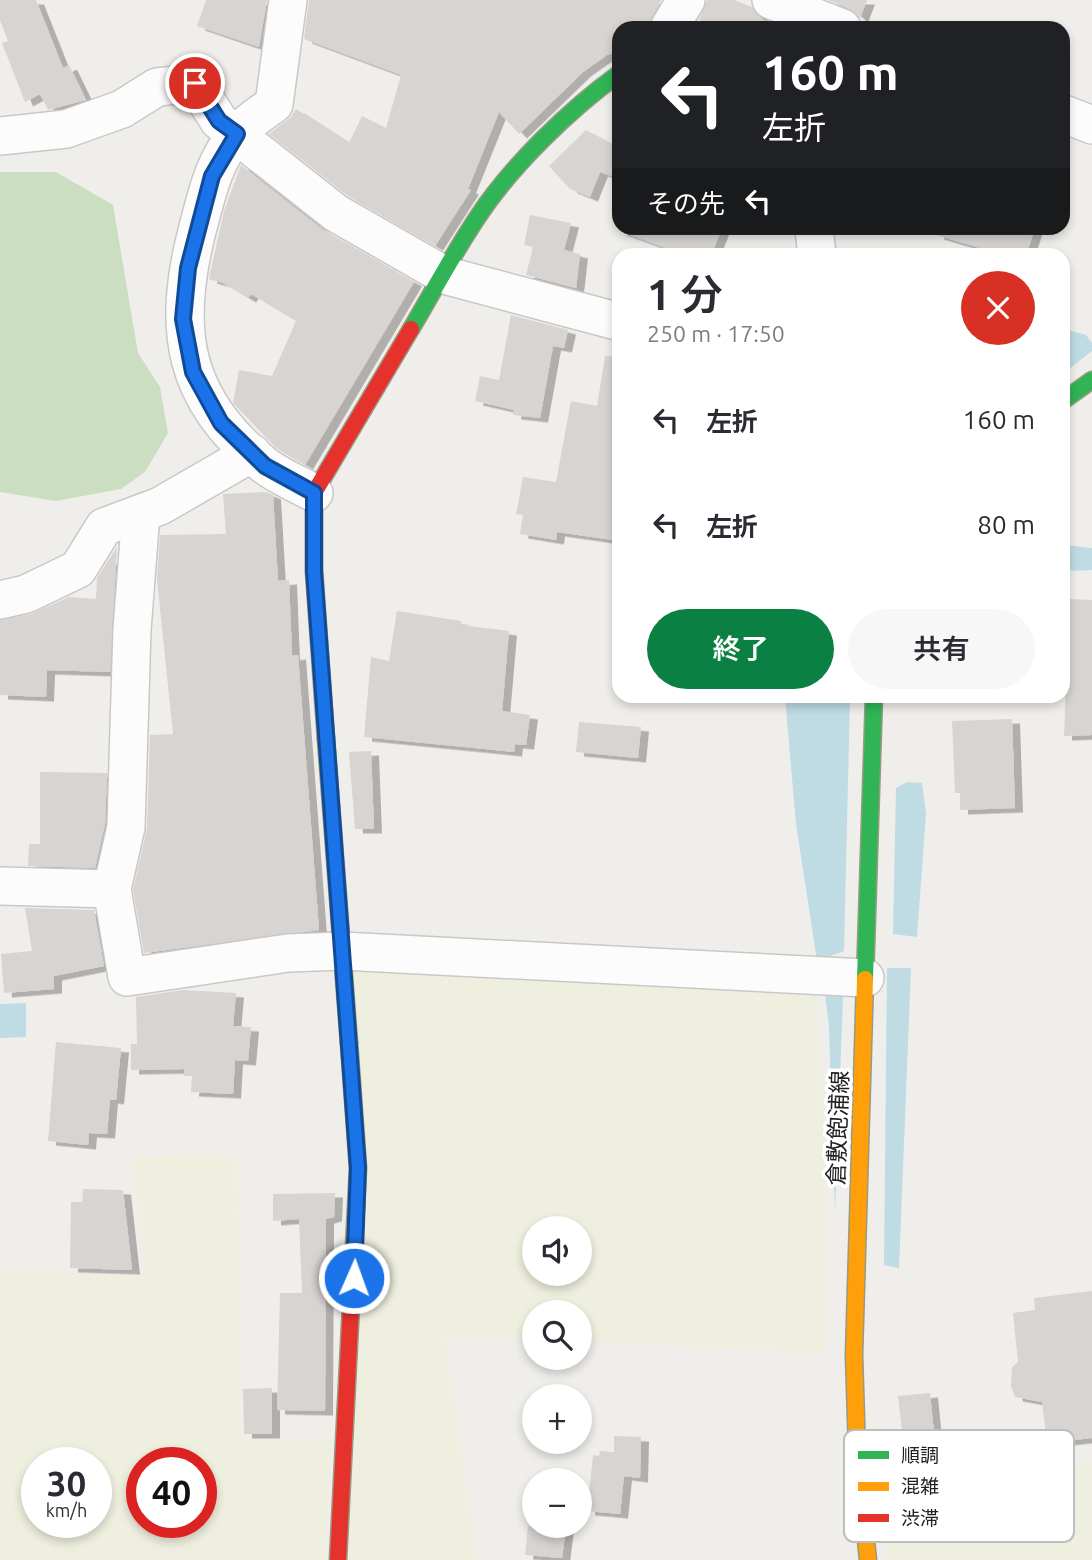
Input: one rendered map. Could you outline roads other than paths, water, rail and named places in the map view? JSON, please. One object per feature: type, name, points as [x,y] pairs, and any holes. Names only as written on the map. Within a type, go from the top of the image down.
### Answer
[{"type":"street","points":[[288,0],[274,104],[237,134],[212,176],[188,268],[183,319],[193,372],[221,423],[265,466],[314,493]]},
{"type":"street","points":[[673,21],[686,0]]},
{"type":"street","points":[[791,13],[818,21]]},
{"type":"street","points":[[338,1560],[358,1168],[314,571],[314,493],[478,216],[527,158],[596,90],[612,79]]},
{"type":"street","points":[[0,136],[66,129],[122,109],[157,87],[195,83],[219,121],[336,213],[444,275],[612,320]]},
{"type":"street","points":[[1070,116],[1092,125]]},
{"type":"street","points":[[1070,396],[1092,380]]},
{"type":"street","points":[[0,600],[26,594],[78,569],[104,527],[160,506],[252,453]]},
{"type":"street","points":[[141,513],[132,630],[126,827],[112,889],[128,977],[288,953],[342,951],[864,978]]},
{"type":"street","name":"倉敷飽浦線","points":[[856,1430],[854,1355],[874,703]]},
{"type":"street","points":[[0,886],[112,889]]},
{"type":"street","name":"倉敷飽浦線","points":[[866,1542],[868,1560]]},
{"type":"water","points":[[1070,331],[1086,335],[1092,343],[1092,351],[1070,368]]},
{"type":"water","points":[[1070,546],[1092,548],[1092,570],[1070,570]]},
{"type":"water","points":[[786,703],[850,703],[844,951],[817,961],[796,824]]},
{"type":"water","points":[[907,782],[922,783],[926,814],[917,937],[893,934],[896,788]]},
{"type":"water","points":[[887,968],[911,968],[899,1268],[884,1265]]},
{"type":"water","points":[[824,985],[843,997],[835,1212],[829,1026]]},
{"type":"water","points":[[26,1003],[26,1037],[0,1038],[0,1004]]}]
